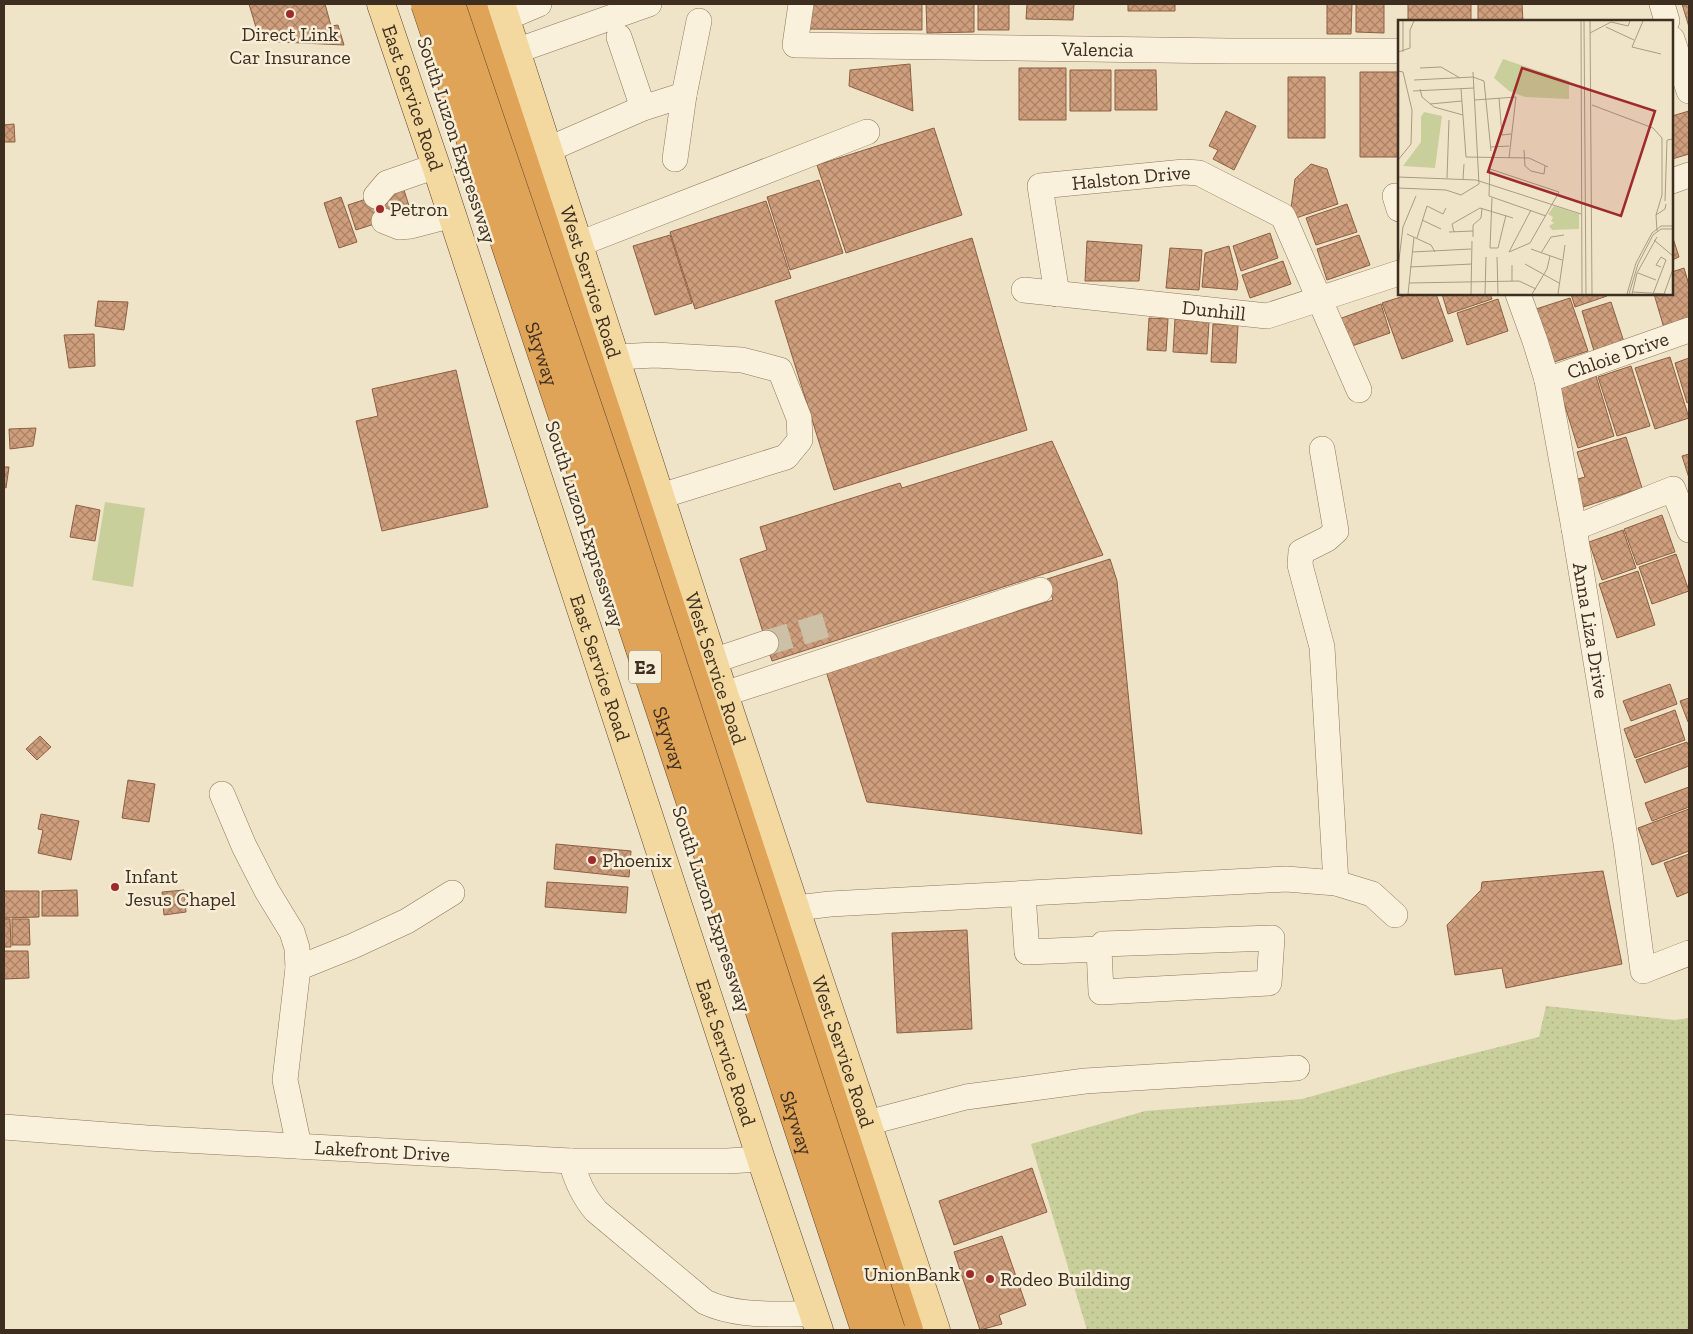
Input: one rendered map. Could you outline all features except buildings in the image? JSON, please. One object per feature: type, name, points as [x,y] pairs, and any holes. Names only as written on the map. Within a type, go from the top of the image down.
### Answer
[{"type":"highway","name":"South Luzon Expressway","points":[[411,4],[851,1330]]},
{"type":"highway","name":"Skyway","points":[[425,4],[583,476],[864,1330]]},
{"type":"highway","name":"Skyway","points":[[451,4],[613,481],[891,1330]]},
{"type":"highway","name":"E2","points":[[472,4],[909,1330]]},
{"type":"main road","name":"East Service Road","points":[[381,4],[436,166],[761,1159],[817,1322]]},
{"type":"main road","name":"West Service Road","points":[[503,11],[713,661],[936,1330]]},
{"type":"street","points":[[503,11],[539,4]]},
{"type":"street","name":"Valencia","points":[[801,4],[795,45],[1230,51],[1398,51]]},
{"type":"street","points":[[1662,4],[1667,20]]},
{"type":"street","points":[[516,50],[633,6]]},
{"type":"street","points":[[675,159],[684,95],[699,21]]},
{"type":"street","points":[[619,37],[643,108]]},
{"type":"street","points":[[1673,47],[1689,91]]},
{"type":"street","points":[[547,150],[643,108],[684,95]]},
{"type":"street","points":[[579,244],[867,132]]},
{"type":"street","points":[[376,196],[387,182],[436,166]]},
{"type":"street","name":"Halston Drive","points":[[1057,294],[1040,186],[1184,172],[1199,173],[1283,216],[1359,390]]},
{"type":"street","points":[[1673,180],[1689,175]]},
{"type":"street","points":[[384,221],[399,227],[412,226],[452,216]]},
{"type":"street","name":"Dunhill","points":[[1024,290],[1267,316],[1398,273]]},
{"type":"street","name":"Anna Liza Drive","points":[[1518,295],[1547,380],[1574,528],[1626,843],[1643,970],[1689,953]]},
{"type":"street","name":"Chloie Drive","points":[[1547,380],[1689,330]]},
{"type":"street","points":[[616,357],[655,355],[742,360],[780,370],[799,418],[800,440],[786,456],[661,496]]},
{"type":"street","points":[[1322,450],[1336,531],[1327,539],[1301,552],[1300,566],[1322,647],[1336,883]]},
{"type":"street","points":[[567,472],[622,455]]},
{"type":"street","points":[[1574,528],[1673,489],[1689,530]]},
{"type":"street","points":[[724,694],[1040,590]]},
{"type":"street","points":[[713,661],[766,643]]},
{"type":"street","points":[[222,794],[244,846],[267,891],[292,932],[297,948],[298,968],[285,1080],[299,1146]]},
{"type":"street","points":[[796,908],[830,904],[1286,878],[1336,883],[1372,894],[1395,915]]},
{"type":"street","points":[[298,968],[353,946],[407,921],[452,893]]},
{"type":"street","points":[[1023,894],[1027,952],[1099,949],[1103,944],[1272,938],[1269,982],[1101,992],[1099,949]]},
{"type":"street","points":[[867,1123],[966,1097],[1075,1083],[1297,1068]]},
{"type":"street","name":"Lakefront Drive","points":[[4,1127],[147,1138],[571,1161],[727,1162],[761,1159]]},
{"type":"street","points":[[571,1161],[578,1185],[596,1211],[705,1302],[720,1309],[736,1313],[817,1322]]},
{"type":"green space","points":[[105,502],[145,508],[133,587],[92,580]]},
{"type":"green space","points":[[1546,1006],[1675,1020],[1689,1018],[1689,1330],[1087,1330],[1031,1144],[1145,1111],[1302,1099],[1394,1073],[1539,1037]]},
{"type":"tunnel","points":[[766,643],[833,623]]},
{"type":"place","name":"Direct Link Car Insurance","points":[[290,14]]},
{"type":"place","name":"Petron","points":[[380,209]]},
{"type":"place","name":"Phoenix","points":[[592,860]]},
{"type":"place","name":"Infant Jesus Chapel","points":[[115,887]]},
{"type":"place","name":"UnionBank","points":[[970,1274]]},
{"type":"place","name":"Rodeo Building","points":[[990,1279]]}]
